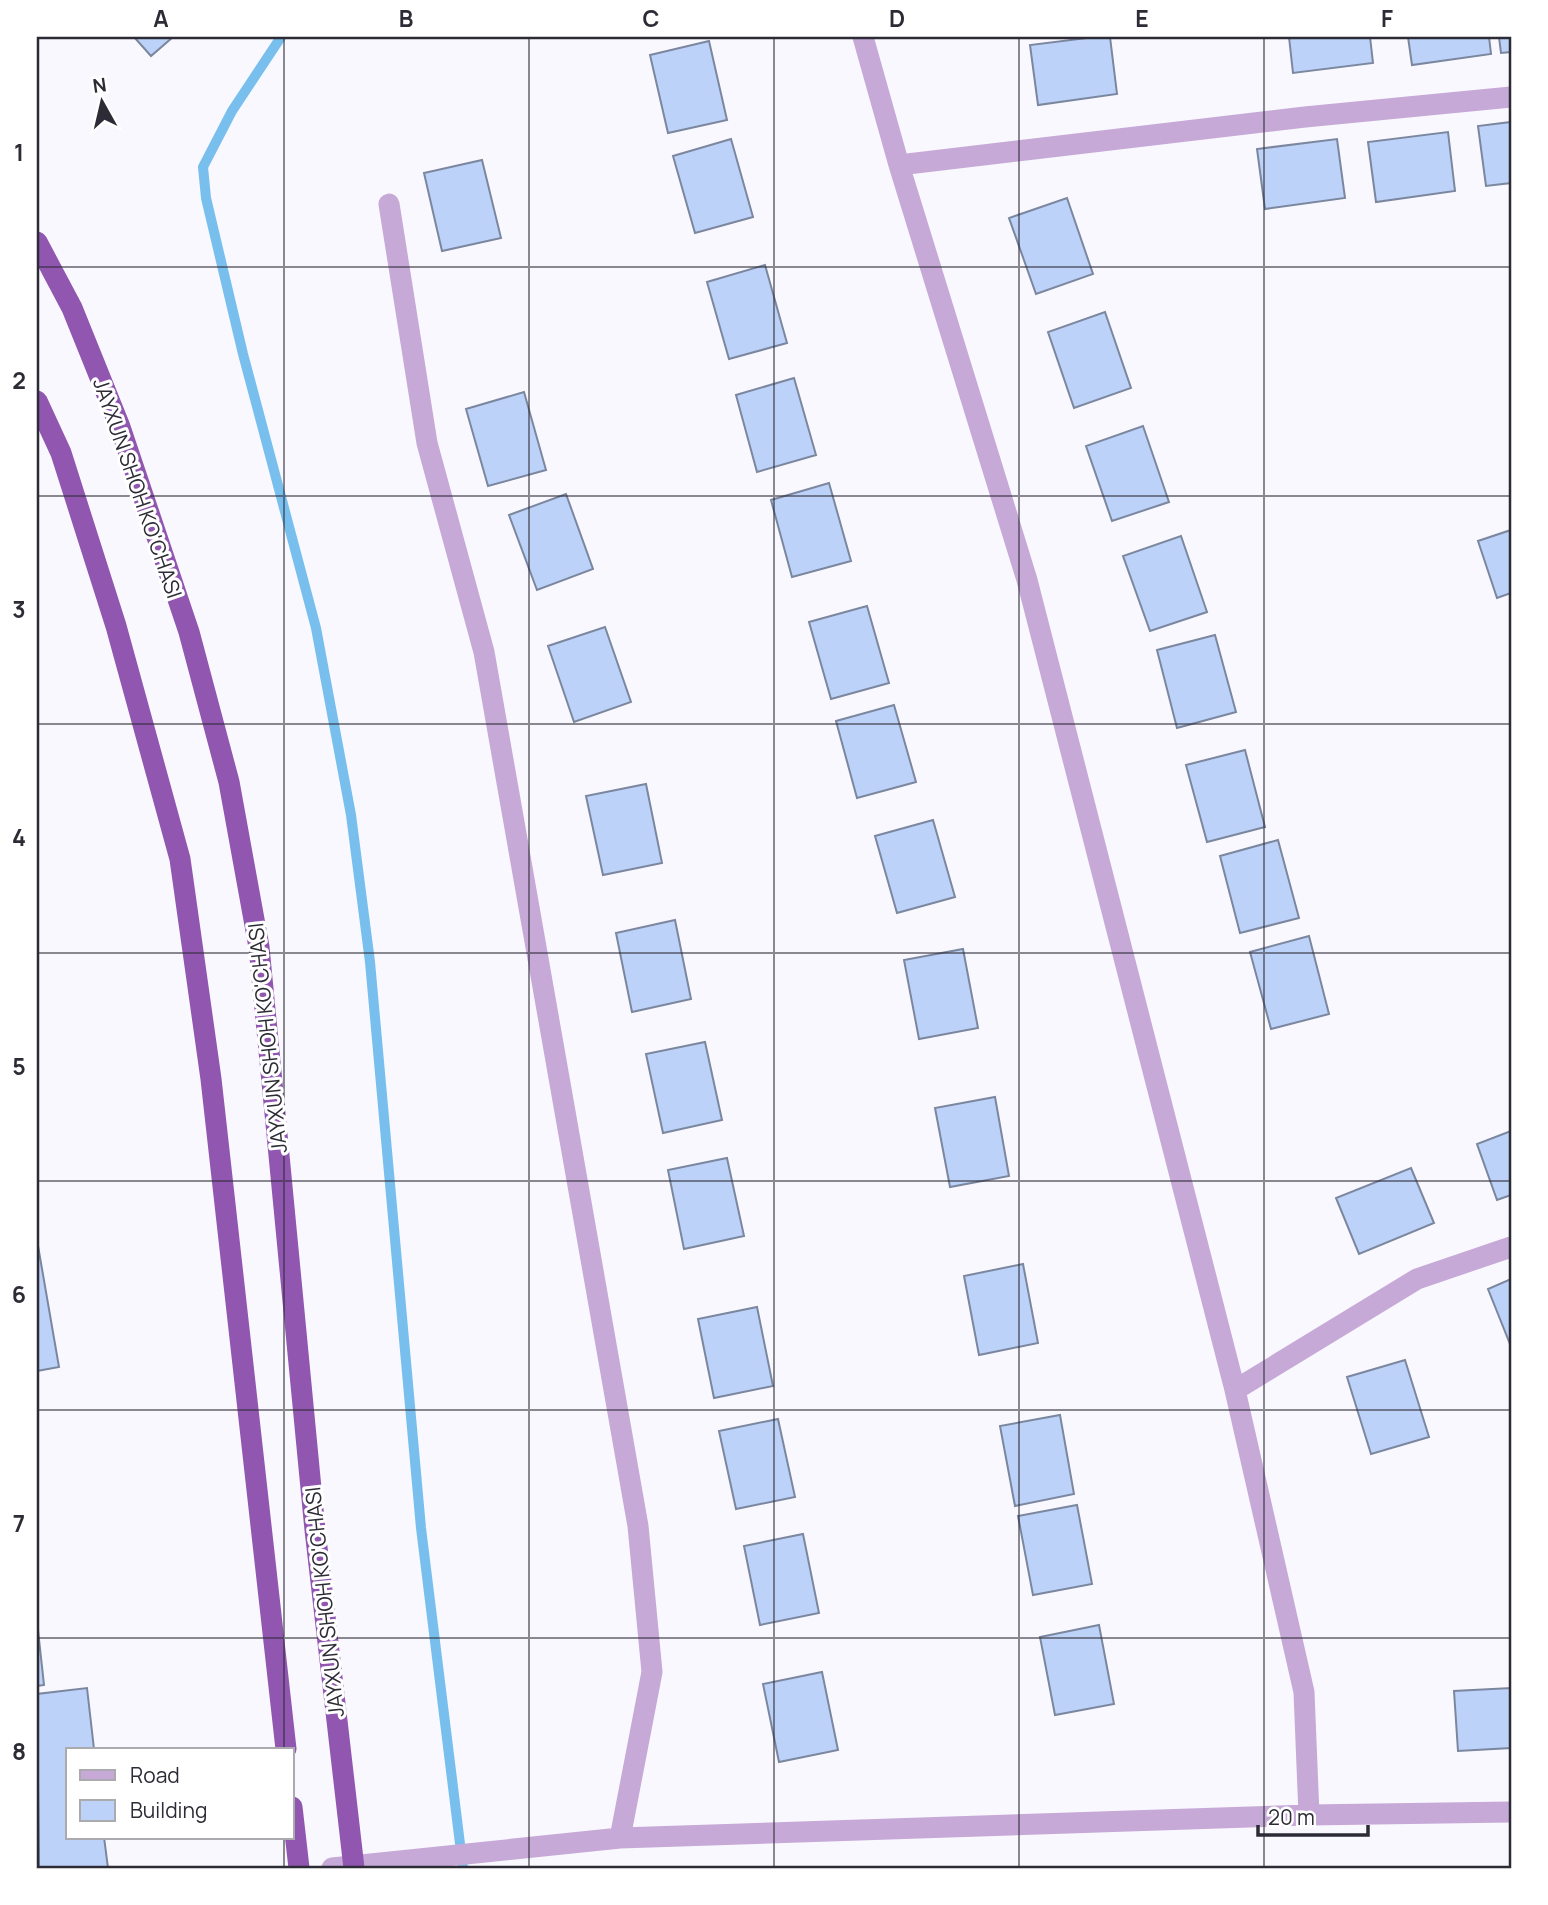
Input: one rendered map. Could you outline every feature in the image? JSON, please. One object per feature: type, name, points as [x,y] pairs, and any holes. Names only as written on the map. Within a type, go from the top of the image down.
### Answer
[{"type":"highway","name":"JAYXUN SHOH KO'CHASI","points":[[37,242],[72,308],[120,427],[188,632],[229,782],[259,947],[315,1530],[354,1867]]},
{"type":"highway","points":[[37,401],[61,453],[116,626],[180,859],[211,1079],[286,1748]]},
{"type":"highway","points":[[294,1824],[299,1868]]},
{"type":"street","points":[[863,37],[899,165],[1027,580],[1235,1390],[1304,1692],[1309,1815]]},
{"type":"street","points":[[899,165],[1306,117],[1511,97]]},
{"type":"street","points":[[389,204],[427,443],[484,652],[638,1527],[652,1672],[620,1838]]},
{"type":"street","points":[[1235,1390],[1417,1279],[1511,1247]]},
{"type":"street","points":[[332,1868],[620,1838],[1309,1815],[1511,1812]]},
{"type":"building","points":[[134,37],[173,37],[151,56]]},
{"type":"building","points":[[1110,37],[1117,94],[1038,105],[1030,45]]},
{"type":"building","points":[[1289,37],[1370,37],[1373,63],[1293,73]]},
{"type":"building","points":[[1408,37],[1489,37],[1491,54],[1412,65]]},
{"type":"building","points":[[1499,37],[1511,37],[1511,52],[1501,53]]},
{"type":"building","points":[[709,41],[727,120],[668,133],[650,55]]},
{"type":"building","points":[[1511,122],[1511,183],[1486,186],[1478,126]]},
{"type":"building","points":[[1448,132],[1455,191],[1376,202],[1368,142]]},
{"type":"building","points":[[731,139],[753,217],[695,233],[673,156]]},
{"type":"building","points":[[1337,139],[1345,198],[1265,209],[1257,149]]},
{"type":"building","points":[[482,160],[501,238],[442,251],[424,173]]},
{"type":"building","points":[[1067,198],[1093,274],[1036,294],[1009,218]]},
{"type":"building","points":[[765,265],[787,343],[729,359],[707,282]]},
{"type":"building","points":[[1105,312],[1131,388],[1074,408],[1048,332]]},
{"type":"building","points":[[794,378],[816,455],[757,472],[736,395]]},
{"type":"building","points":[[524,392],[546,470],[488,486],[466,409]]},
{"type":"building","points":[[1143,426],[1169,502],[1112,521],[1086,446]]},
{"type":"building","points":[[829,483],[851,561],[792,577],[771,500]]},
{"type":"building","points":[[566,494],[593,569],[537,590],[509,515]]},
{"type":"building","points":[[1511,530],[1511,593],[1497,598],[1478,541]]},
{"type":"building","points":[[1181,536],[1207,612],[1150,631],[1123,556]]},
{"type":"building","points":[[867,606],[889,683],[831,699],[809,622]]},
{"type":"building","points":[[605,627],[631,702],[574,722],[548,646]]},
{"type":"building","points":[[1215,635],[1236,712],[1177,728],[1157,650]]},
{"type":"building","points":[[894,705],[916,782],[857,798],[836,721]]},
{"type":"building","points":[[1245,750],[1265,827],[1207,842],[1186,765]]},
{"type":"building","points":[[646,784],[662,863],[603,875],[586,796]]},
{"type":"building","points":[[933,820],[955,897],[897,913],[875,836]]},
{"type":"building","points":[[1278,840],[1299,918],[1240,933],[1220,856]]},
{"type":"building","points":[[675,920],[691,999],[632,1012],[616,933]]},
{"type":"building","points":[[1309,936],[1329,1014],[1271,1029],[1250,952]]},
{"type":"building","points":[[963,949],[978,1028],[919,1039],[904,960]]},
{"type":"building","points":[[705,1042],[722,1120],[663,1133],[646,1054]]},
{"type":"building","points":[[995,1097],[1009,1176],[950,1187],[935,1108]]},
{"type":"building","points":[[1511,1131],[1511,1195],[1497,1200],[1477,1144]]},
{"type":"building","points":[[727,1158],[744,1236],[684,1249],[668,1170]]},
{"type":"building","points":[[1411,1168],[1434,1223],[1359,1254],[1336,1198]]},
{"type":"building","points":[[37,1240],[59,1367],[37,1371]]},
{"type":"building","points":[[1023,1264],[1038,1343],[979,1355],[964,1276]]},
{"type":"building","points":[[1511,1279],[1511,1344],[1510,1344],[1488,1289]]},
{"type":"building","points":[[757,1307],[773,1386],[714,1398],[698,1319]]},
{"type":"building","points":[[1405,1360],[1429,1437],[1371,1454],[1347,1377]]},
{"type":"building","points":[[1060,1415],[1074,1494],[1015,1506],[1000,1426]]},
{"type":"building","points":[[778,1419],[795,1497],[736,1509],[719,1431]]},
{"type":"building","points":[[1077,1505],[1092,1584],[1033,1595],[1018,1516]]},
{"type":"building","points":[[803,1534],[819,1613],[760,1625],[744,1546]]},
{"type":"building","points":[[37,1621],[44,1685],[37,1686]]},
{"type":"building","points":[[1099,1625],[1114,1704],[1055,1715],[1040,1637]]},
{"type":"building","points":[[822,1672],[838,1750],[779,1762],[763,1684]]},
{"type":"building","points":[[87,1688],[94,1748],[66,1748],[66,1839],[104,1839],[108,1868],[39,1868],[37,1694]]},
{"type":"building","points":[[1511,1688],[1511,1748],[1458,1751],[1454,1691]]},
{"type":"waterway","points":[[281,37],[232,111],[203,167],[206,198],[243,354],[316,628],[351,815],[370,962],[421,1528],[463,1868]]}]
